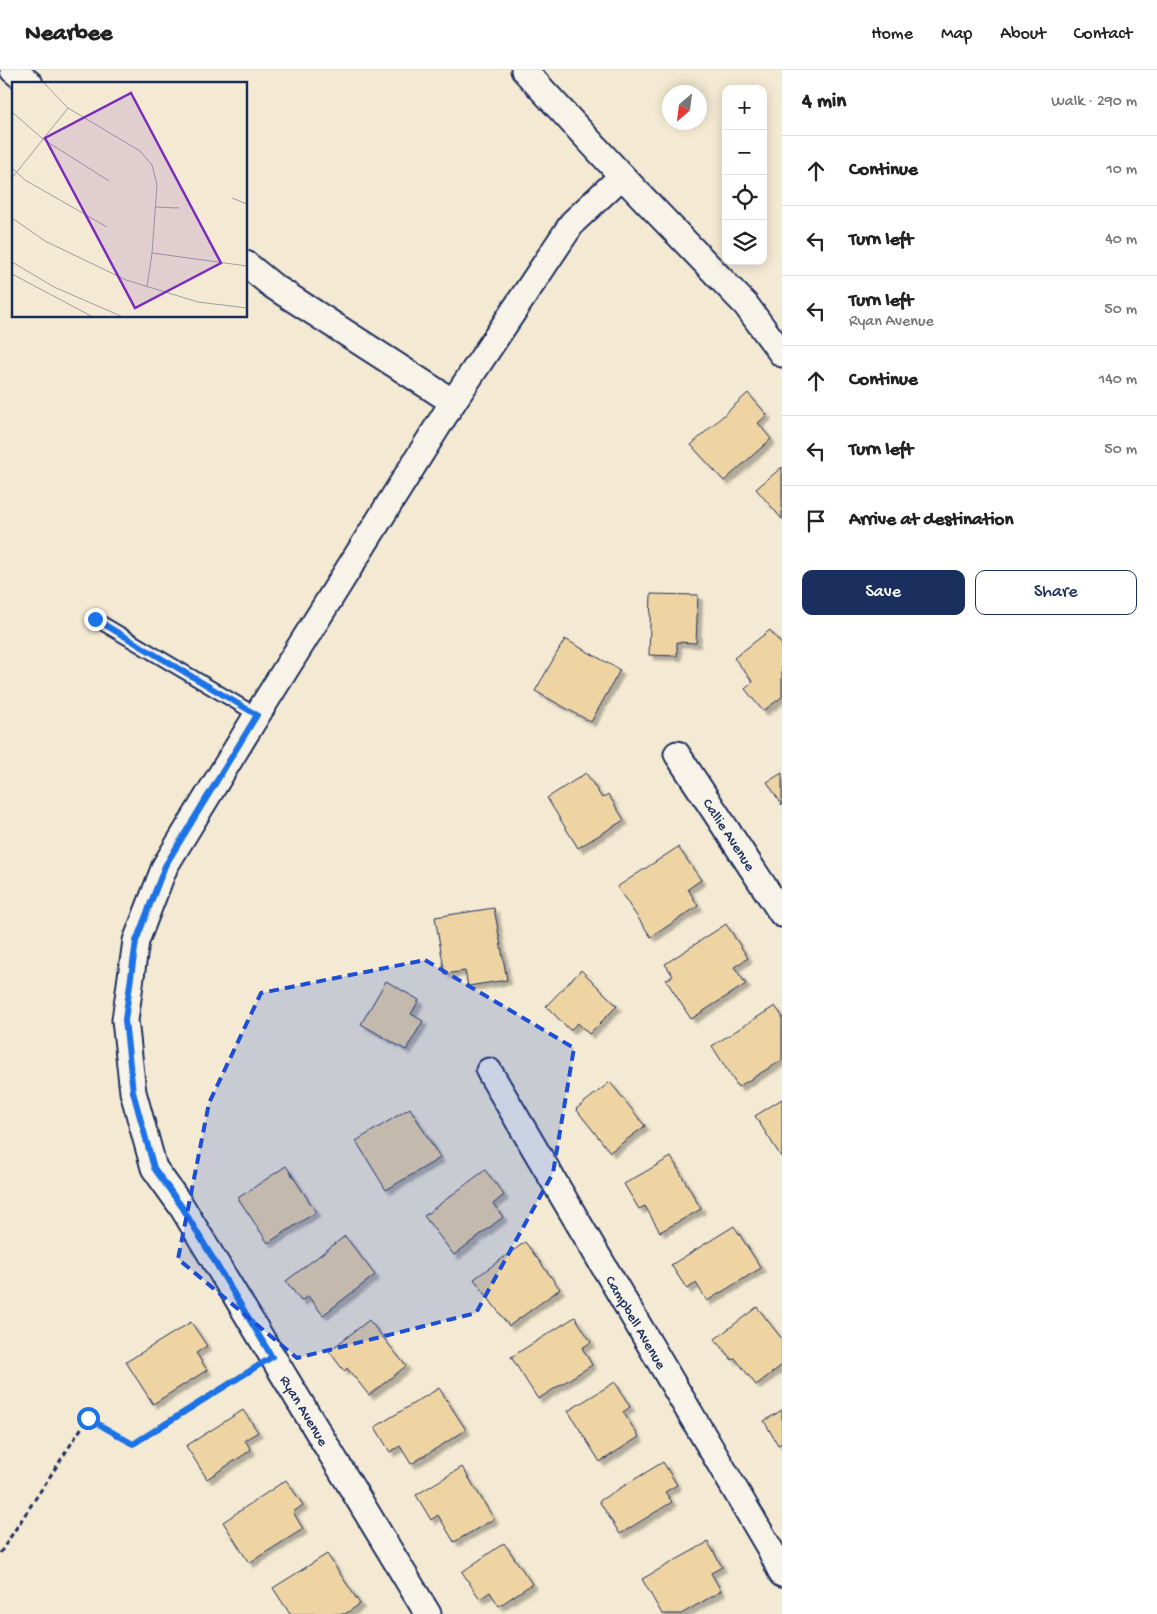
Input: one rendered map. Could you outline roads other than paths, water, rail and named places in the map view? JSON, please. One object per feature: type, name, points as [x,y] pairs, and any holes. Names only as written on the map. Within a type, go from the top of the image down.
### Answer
[{"type":"street","points":[[13,70],[28,82]]},
{"type":"street","points":[[524,70],[622,176],[746,305],[782,354]]},
{"type":"street","name":"Ryan Avenue","points":[[428,1614],[182,1207],[154,1168],[133,1092],[125,1020],[136,941],[165,866],[453,402],[573,222],[622,176]]},
{"type":"street","points":[[248,266],[272,286],[453,402]]},
{"type":"street","name":"Callie Avenue","points":[[677,754],[782,914]]},
{"type":"street","name":"Campbell Avenue","points":[[489,1072],[770,1549],[782,1574]]},
{"type":"lane","points":[[95,619],[257,715]]}]
